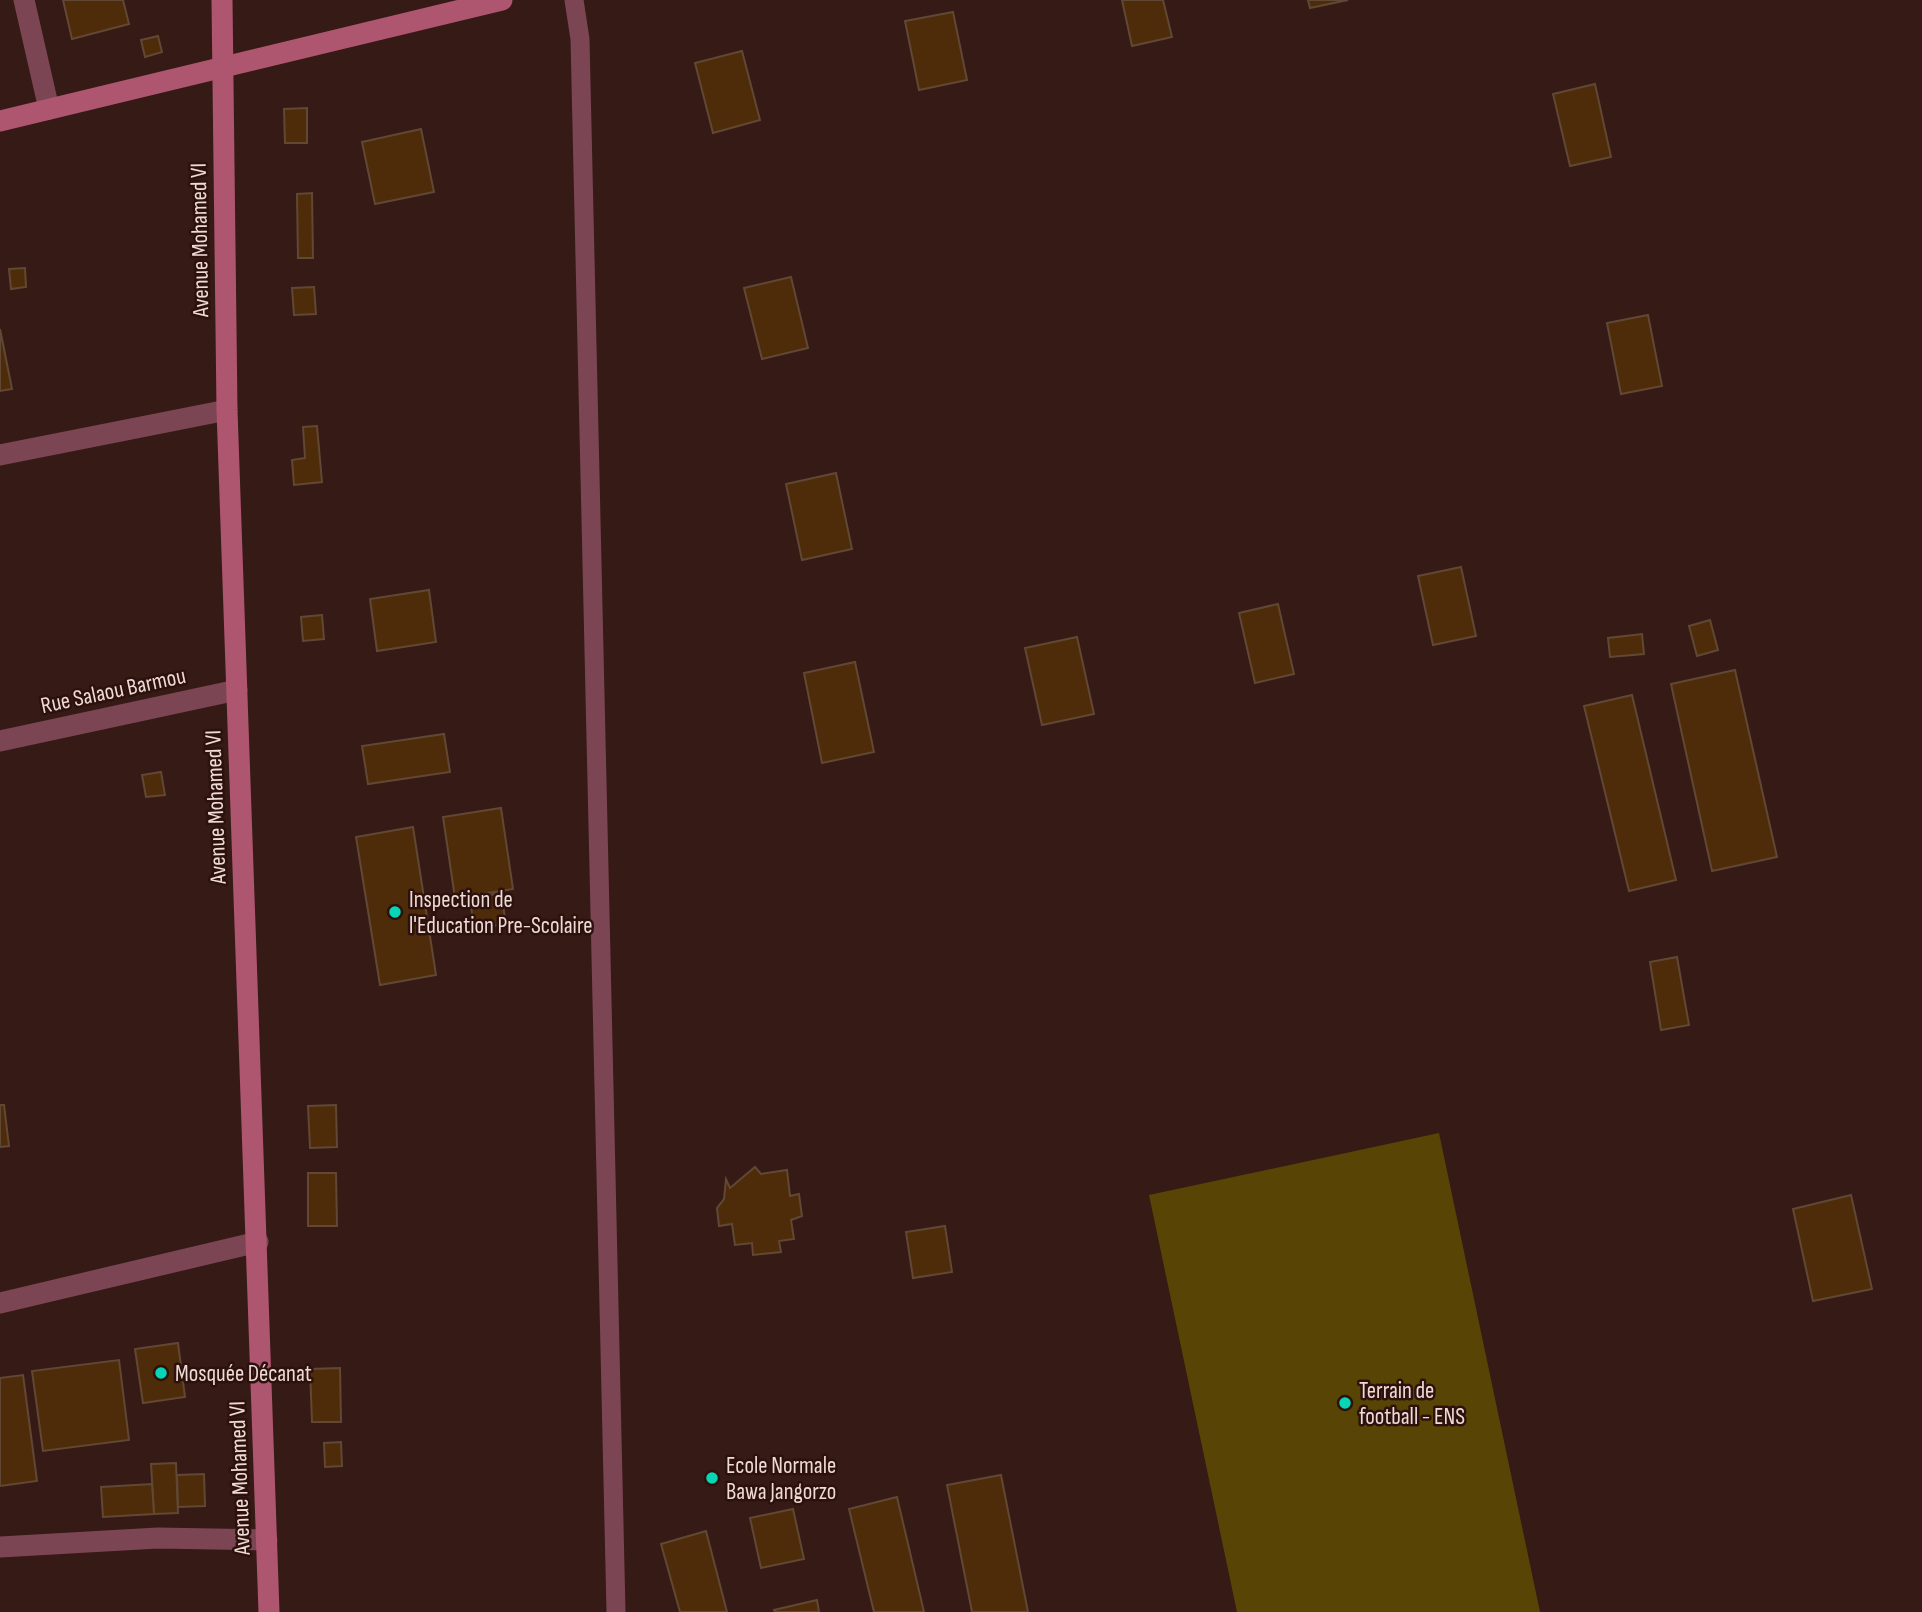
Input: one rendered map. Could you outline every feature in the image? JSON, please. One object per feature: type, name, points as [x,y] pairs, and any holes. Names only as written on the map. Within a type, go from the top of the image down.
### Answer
[{"type":"street","points":[[24,0],[49,110]]},
{"type":"street","name":"Avenue Mohamed VI","points":[[222,0],[227,410],[269,1612]]},
{"type":"street","points":[[0,121],[502,0]]},
{"type":"street","points":[[0,455],[227,410]]},
{"type":"street","name":"Rue Salaou Barmou","points":[[0,741],[237,690]]},
{"type":"street","points":[[0,1303],[258,1242]]},
{"type":"street","points":[[0,1547],[158,1538],[267,1540]]},
{"type":"lane","points":[[575,0],[580,39],[616,1612]]},
{"type":"shaded area","name":"Terrain de football - ENS","points":[[1439,1133],[1540,1612],[1237,1612],[1149,1195]]},
{"type":"building","points":[[63,0],[123,0],[129,24],[72,39]]},
{"type":"building","points":[[1122,0],[1163,0],[1172,37],[1132,46]]},
{"type":"building","points":[[1308,0],[1348,0],[1310,8]]},
{"type":"building","points":[[953,12],[967,80],[919,90],[905,21]]},
{"type":"building","points":[[158,36],[162,52],[145,57],[141,40]]},
{"type":"building","points":[[742,51],[760,120],[713,133],[695,63]]},
{"type":"building","points":[[1595,84],[1611,157],[1570,166],[1553,94]]},
{"type":"building","points":[[307,108],[307,143],[285,143],[284,109]]},
{"type":"building","points":[[421,129],[434,192],[375,204],[362,142]]},
{"type":"building","points":[[312,193],[313,258],[298,258],[297,194]]},
{"type":"building","points":[[25,268],[26,287],[11,289],[9,269]]},
{"type":"building","points":[[791,277],[808,348],[762,359],[744,288]]},
{"type":"building","points":[[314,287],[316,314],[294,315],[292,288]]},
{"type":"building","points":[[1648,315],[1662,386],[1621,394],[1607,323]]},
{"type":"building","points":[[0,329],[12,389],[0,391]]},
{"type":"building","points":[[317,426],[322,482],[294,485],[292,460],[305,458],[303,427]]},
{"type":"building","points":[[836,473],[852,549],[802,560],[786,484]]},
{"type":"building","points":[[1461,567],[1476,636],[1433,645],[1418,576]]},
{"type":"building","points":[[429,590],[436,642],[377,651],[370,599]]},
{"type":"building","points":[[1278,604],[1294,674],[1255,683],[1239,613]]},
{"type":"building","points":[[322,615],[324,639],[303,641],[301,617]]},
{"type":"building","points":[[1710,620],[1718,650],[1697,656],[1689,626]]},
{"type":"building","points":[[1642,634],[1644,654],[1610,657],[1608,638]]},
{"type":"building","points":[[1077,637],[1094,714],[1042,725],[1025,648]]},
{"type":"building","points":[[855,662],[874,752],[822,763],[804,673]]},
{"type":"building","points":[[1735,670],[1777,857],[1712,871],[1671,684]]},
{"type":"building","points":[[1632,695],[1676,880],[1629,891],[1584,706]]},
{"type":"building","points":[[444,734],[450,772],[368,784],[362,746]]},
{"type":"building","points":[[161,772],[165,795],[146,797],[142,775]]},
{"type":"building","points":[[501,808],[513,889],[455,898],[443,817]]},
{"type":"building","points":[[413,827],[436,975],[380,985],[356,837]]},
{"type":"building","points":[[501,893],[506,924],[474,929],[470,898]]},
{"type":"building","points":[[1677,957],[1689,1025],[1661,1030],[1650,962]]},
{"type":"building","points":[[0,1105],[4,1105],[9,1146],[0,1147]]},
{"type":"building","points":[[336,1105],[337,1147],[310,1148],[308,1106]]},
{"type":"building","points":[[755,1167],[761,1174],[787,1170],[790,1196],[799,1194],[802,1216],[791,1220],[794,1239],[779,1241],[781,1252],[753,1255],[752,1243],[735,1245],[732,1224],[719,1226],[717,1208],[724,1199],[726,1179],[730,1188]]},
{"type":"building","points":[[308,1173],[336,1173],[337,1226],[308,1226]]},
{"type":"building","points":[[1851,1195],[1872,1289],[1813,1301],[1793,1209]]},
{"type":"building","points":[[945,1226],[952,1272],[913,1278],[906,1232]]},
{"type":"building","points":[[178,1343],[185,1397],[143,1403],[135,1349]]},
{"type":"building","points":[[119,1360],[129,1440],[43,1451],[32,1371]]},
{"type":"building","points":[[340,1368],[341,1422],[312,1422],[310,1369]]},
{"type":"building","points":[[23,1375],[37,1481],[0,1486],[0,1378]]},
{"type":"building","points":[[341,1442],[342,1466],[325,1467],[324,1443]]},
{"type":"building","points":[[176,1463],[178,1513],[154,1514],[151,1464]]},
{"type":"building","points":[[204,1474],[205,1506],[178,1507],[177,1475]]},
{"type":"building","points":[[1001,1475],[1028,1612],[972,1612],[947,1485]]},
{"type":"building","points":[[152,1484],[154,1514],[103,1517],[101,1487]]},
{"type":"building","points":[[897,1497],[924,1612],[874,1612],[849,1509]]},
{"type":"building","points":[[793,1509],[804,1559],[761,1568],[750,1518]]},
{"type":"building","points":[[706,1531],[727,1612],[680,1612],[661,1544]]},
{"type":"building","points":[[817,1600],[819,1612],[774,1610]]},
{"type":"place","name":"Inspection de l'Education Pre-Scolaire","points":[[395,912]]},
{"type":"place","name":"Mosquée Décanat","points":[[161,1373]]},
{"type":"place","name":"Terrain de football - ENS","points":[[1345,1403]]},
{"type":"place","name":"Ecole Normale Bawa Jangorzo","points":[[712,1478]]}]
